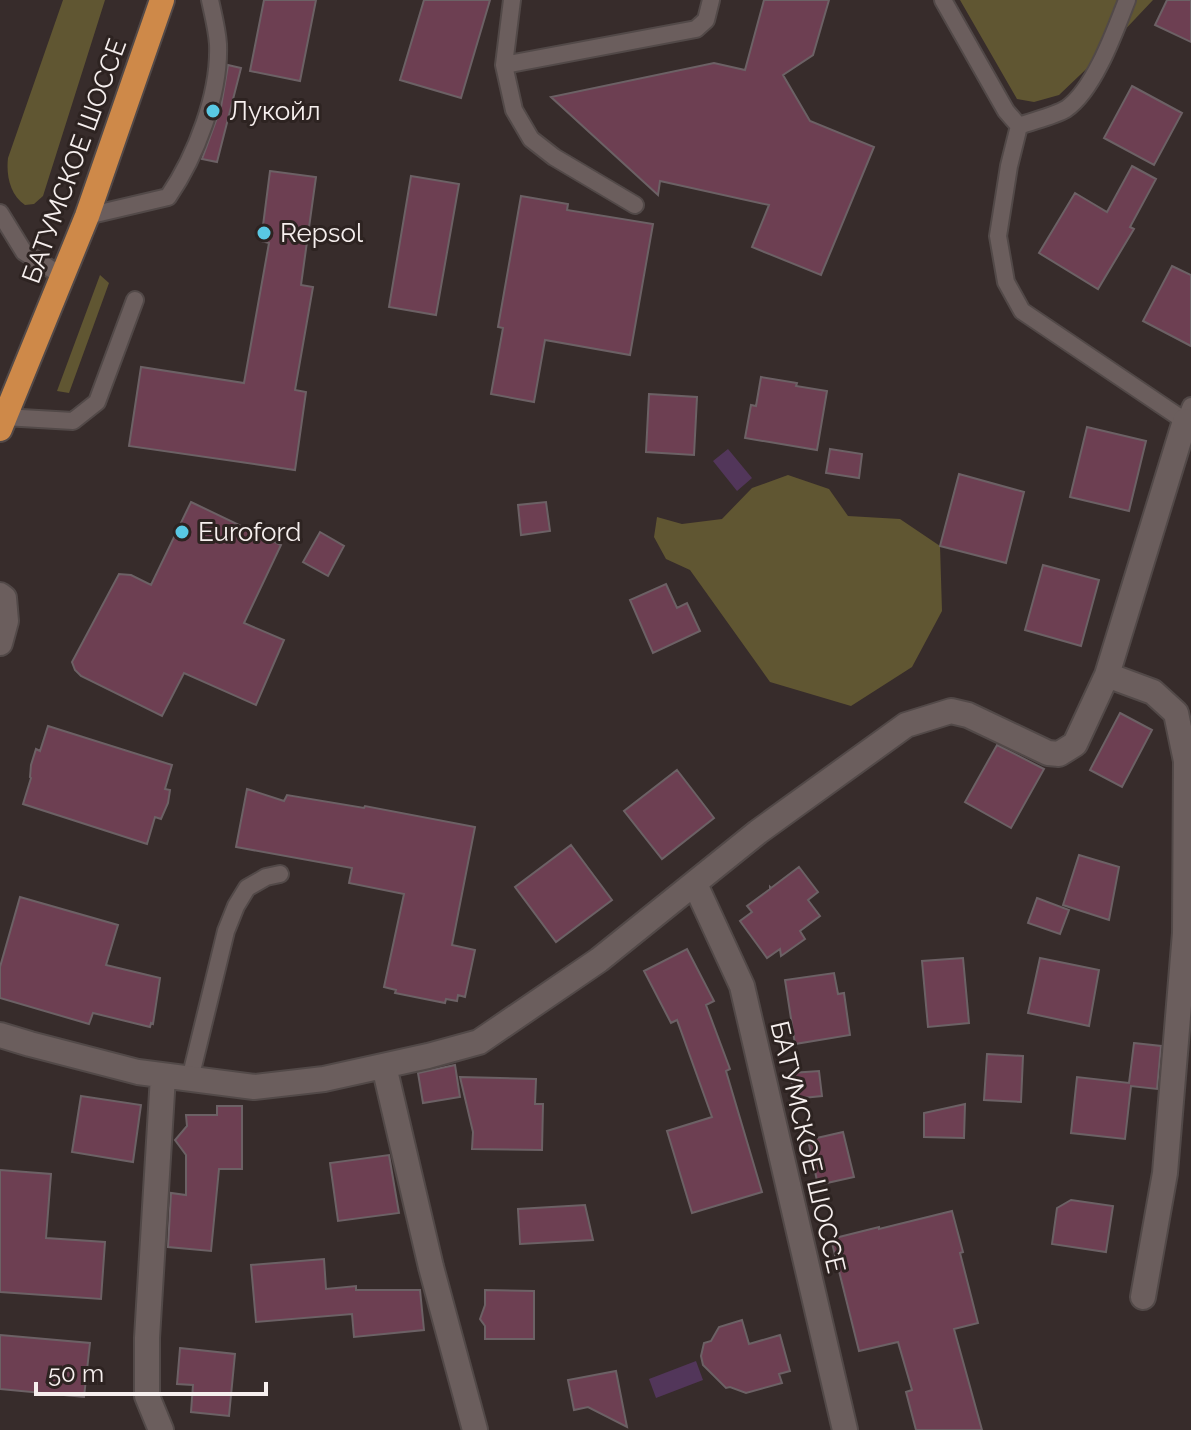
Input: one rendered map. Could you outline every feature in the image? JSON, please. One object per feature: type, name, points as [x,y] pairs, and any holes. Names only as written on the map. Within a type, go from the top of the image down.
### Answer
[{"type":"highway","name":"БАТУМСКОЕ ШОССЕ","points":[[2,423],[87,216],[162,0]]},
{"type":"street","points":[[0,1035],[138,1072],[254,1087],[324,1079],[428,1056],[479,1042],[599,960],[758,832],[906,725],[951,711],[968,715],[1048,753],[1059,754],[1075,744],[1107,675],[1188,414]]},
{"type":"street","points":[[0,595],[4,598],[6,621],[0,643]]},
{"type":"street","points":[[1107,675],[1153,692],[1176,713],[1186,761],[1185,933],[1165,1173],[1143,1297]]},
{"type":"street","name":"БАТУМСКОЕ ШОССЕ","points":[[695,884],[742,986],[845,1430]]},
{"type":"street","points":[[384,1066],[431,1267],[475,1430]]},
{"type":"street","points":[[161,1430],[147,1396],[147,1338],[163,1076]]},
{"type":"lane","points":[[87,216],[168,197],[183,175],[198,143],[215,83],[218,43],[210,0]]},
{"type":"lane","points":[[512,0],[504,65],[514,110],[531,139],[554,157],[635,205]]},
{"type":"lane","points":[[504,65],[696,29],[706,20],[711,0]]},
{"type":"lane","points":[[943,0],[1006,111],[1019,126]]},
{"type":"lane","points":[[1019,126],[1066,109],[1084,91],[1109,47],[1127,0]]},
{"type":"lane","points":[[1019,126],[998,236],[1006,282],[1016,302],[1022,311],[1188,414]]},
{"type":"lane","points":[[0,213],[24,252],[62,276]]},
{"type":"lane","points":[[2,423],[73,421],[97,402],[135,300]]},
{"type":"lane","points":[[190,1079],[226,931],[236,906],[247,888],[266,877],[280,874]]},
{"type":"shaded area","points":[[63,0],[105,0],[43,196],[34,204],[25,205],[10,184],[8,158]]},
{"type":"shaded area","points":[[960,0],[1153,0],[1059,95],[1034,102],[1017,99]]},
{"type":"shaded area","points":[[100,275],[109,283],[69,393],[57,391]]},
{"type":"shaded area","points":[[728,449],[752,478],[737,491],[713,461]]},
{"type":"shaded area","points":[[788,475],[829,489],[848,516],[900,519],[940,546],[942,611],[912,667],[851,706],[770,682],[690,570],[666,559],[654,537],[657,517],[682,524],[722,519],[752,488]]},
{"type":"shaded area","points":[[696,1361],[703,1380],[656,1398],[649,1379]]},
{"type":"building","points":[[264,0],[316,0],[300,81],[250,71]]},
{"type":"building","points":[[424,0],[490,0],[461,98],[400,80]]},
{"type":"building","points":[[764,0],[829,0],[813,55],[783,75],[810,121],[874,147],[821,275],[752,247],[769,205],[660,181],[658,195],[551,97],[714,63],[745,70]]},
{"type":"building","points":[[1167,0],[1191,0],[1191,42],[1155,25]]},
{"type":"building","points":[[228,65],[241,68],[217,162],[202,159],[221,107]]},
{"type":"building","points":[[1132,86],[1182,113],[1154,165],[1104,138]]},
{"type":"building","points":[[1132,166],[1156,179],[1130,227],[1134,229],[1098,289],[1039,253],[1075,193],[1107,212]]},
{"type":"building","points":[[270,171],[316,177],[301,285],[313,287],[295,390],[306,392],[295,470],[129,446],[141,367],[244,383],[269,243],[261,241]]},
{"type":"building","points":[[411,176],[459,184],[436,315],[389,307]]},
{"type":"building","points":[[521,196],[568,204],[567,210],[653,224],[630,355],[545,340],[534,402],[491,394],[503,328],[498,327]]},
{"type":"building","points":[[1172,266],[1191,275],[1191,346],[1143,321]]},
{"type":"building","points":[[761,377],[827,391],[817,450],[745,438],[751,405],[756,406]]},
{"type":"building","points":[[649,394],[697,397],[694,455],[646,452]]},
{"type":"building","points":[[1087,427],[1146,441],[1129,511],[1070,497]]},
{"type":"building","points":[[830,449],[862,454],[859,478],[826,473]]},
{"type":"building","points":[[959,474],[1024,492],[1006,563],[940,546]]},
{"type":"building","points":[[191,502],[281,545],[244,623],[284,640],[256,705],[184,673],[162,716],[81,676],[72,662],[119,574],[131,575],[151,585]]},
{"type":"building","points":[[546,502],[550,531],[521,535],[518,505]]},
{"type":"building","points":[[320,532],[344,546],[328,576],[303,562]]},
{"type":"building","points":[[1043,565],[1099,580],[1081,646],[1025,630]]},
{"type":"building","points":[[666,584],[677,608],[687,603],[700,631],[653,653],[630,600]]},
{"type":"building","points":[[1120,713],[1152,730],[1122,787],[1090,770]]},
{"type":"building","points":[[48,726],[172,765],[165,789],[170,790],[168,803],[161,819],[155,817],[147,844],[23,804],[36,749],[40,751]]},
{"type":"building","points":[[997,745],[1044,769],[1011,828],[965,802]]},
{"type":"building","points":[[677,770],[714,818],[662,859],[624,811]]},
{"type":"building","points":[[247,789],[284,801],[287,795],[475,827],[452,945],[475,950],[465,997],[458,995],[457,1001],[446,999],[445,1003],[395,993],[396,990],[384,987],[404,894],[349,883],[352,868],[236,847]]},
{"type":"building","points":[[571,845],[612,900],[556,942],[515,887]]},
{"type":"building","points":[[1079,855],[1119,867],[1109,920],[1063,905]]},
{"type":"building","points":[[799,867],[818,892],[808,900],[820,916],[800,931],[805,939],[781,956],[780,949],[767,958],[740,921],[752,912],[747,906]]},
{"type":"building","points":[[20,897],[118,925],[106,965],[160,978],[153,1024],[150,1027],[93,1013],[89,1024],[0,998],[0,967]]},
{"type":"building","points":[[1037,898],[1069,910],[1060,934],[1028,923]]},
{"type":"building","points":[[687,949],[714,1001],[706,1005],[730,1069],[726,1071],[762,1192],[692,1213],[667,1131],[712,1117],[677,1020],[671,1023],[644,971]]},
{"type":"building","points":[[963,958],[969,1023],[928,1027],[922,961]]},
{"type":"building","points":[[1040,958],[1099,970],[1089,1026],[1028,1013]]},
{"type":"building","points":[[834,973],[838,994],[844,993],[850,1035],[795,1044],[785,980]]},
{"type":"building","points":[[1134,1043],[1161,1046],[1157,1089],[1131,1086],[1125,1139],[1071,1133],[1077,1077],[1129,1083]]},
{"type":"building","points":[[987,1054],[1023,1056],[1021,1102],[984,1100]]},
{"type":"building","points":[[455,1065],[460,1097],[423,1103],[418,1073]]},
{"type":"building","points":[[819,1071],[822,1096],[793,1099],[791,1073]]},
{"type":"building","points":[[460,1077],[536,1079],[535,1104],[543,1104],[542,1150],[472,1149],[473,1132]]},
{"type":"building","points":[[81,1096],[141,1105],[133,1162],[72,1152]]},
{"type":"building","points":[[965,1104],[964,1138],[924,1137],[924,1113]]},
{"type":"building","points":[[217,1106],[242,1106],[242,1169],[219,1169],[211,1251],[168,1247],[171,1193],[186,1195],[186,1155],[175,1140],[187,1126],[186,1115],[217,1115]]},
{"type":"building","points":[[843,1132],[854,1177],[818,1185],[808,1140]]},
{"type":"building","points":[[389,1155],[399,1213],[338,1221],[330,1163]]},
{"type":"building","points":[[0,1170],[51,1174],[46,1238],[105,1242],[101,1299],[0,1292]]},
{"type":"building","points":[[1071,1200],[1113,1206],[1106,1252],[1052,1244],[1057,1208]]},
{"type":"building","points":[[585,1205],[593,1240],[520,1244],[518,1209]]},
{"type":"building","points":[[952,1211],[978,1323],[954,1329],[982,1430],[916,1430],[906,1392],[912,1390],[898,1342],[859,1351],[831,1239]]},
{"type":"building","points":[[324,1259],[326,1289],[356,1286],[356,1290],[420,1290],[424,1330],[354,1337],[352,1314],[256,1322],[251,1265]]},
{"type":"building","points":[[485,1290],[534,1291],[534,1339],[485,1339],[485,1326],[480,1319],[485,1305]]},
{"type":"building","points":[[742,1320],[749,1344],[780,1335],[790,1371],[779,1374],[782,1383],[746,1393],[726,1388],[703,1365],[701,1356],[704,1343],[711,1341],[719,1327]]},
{"type":"building","points":[[0,1335],[90,1343],[84,1397],[0,1389]]},
{"type":"building","points":[[180,1348],[235,1354],[229,1416],[191,1412],[193,1385],[177,1384]]},
{"type":"building","points":[[616,1371],[627,1427],[588,1407],[574,1410],[568,1380]]},
{"type":"place","name":"Лукойл","points":[[213,111]]},
{"type":"place","name":"Repsol","points":[[264,233]]},
{"type":"place","name":"Euroford","points":[[182,532]]}]
